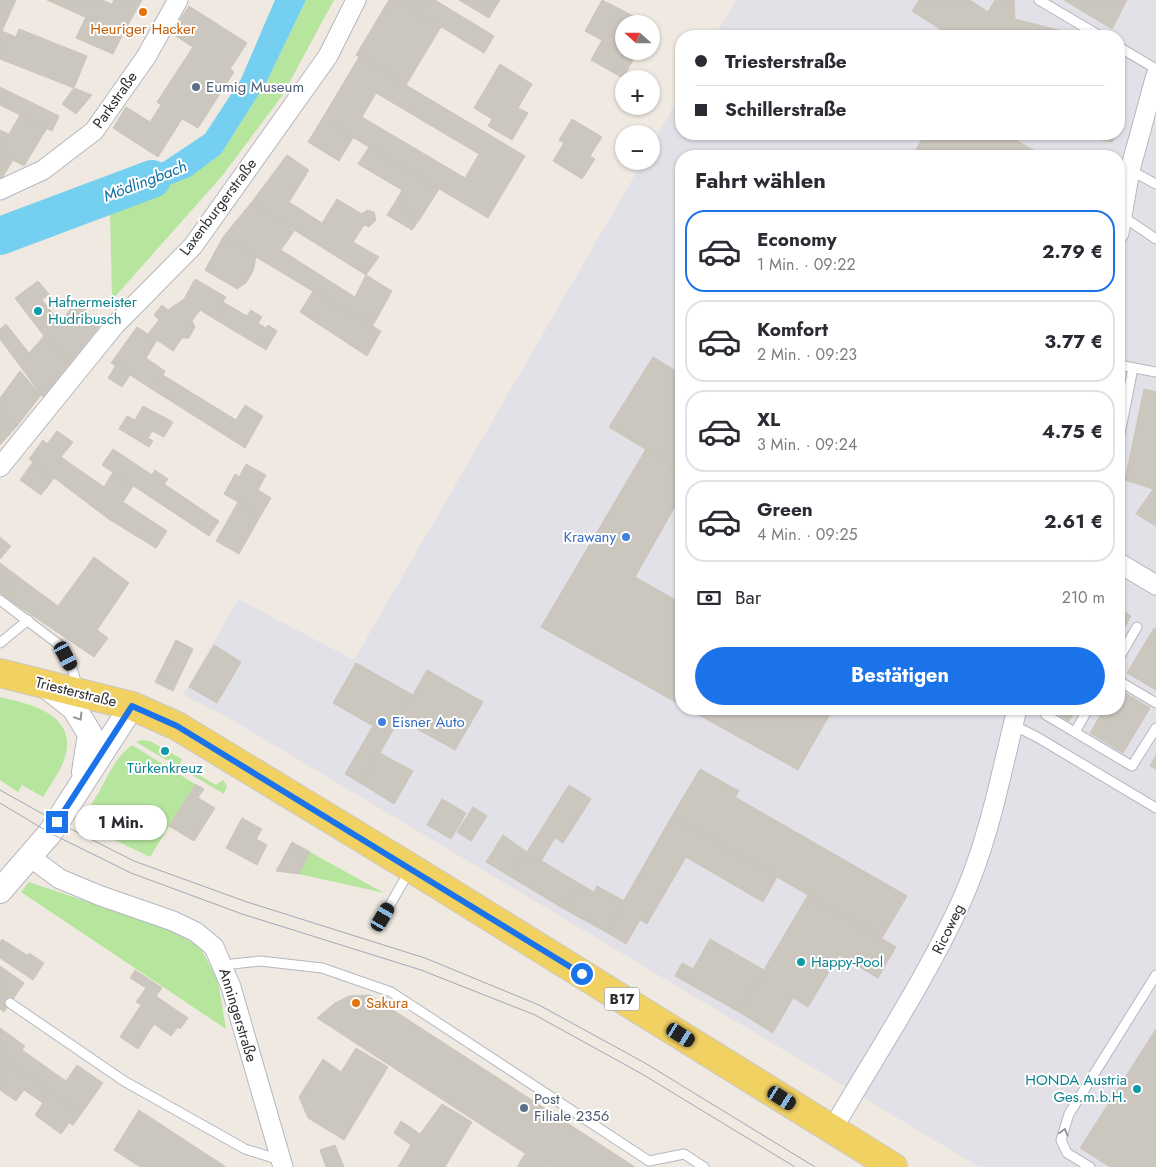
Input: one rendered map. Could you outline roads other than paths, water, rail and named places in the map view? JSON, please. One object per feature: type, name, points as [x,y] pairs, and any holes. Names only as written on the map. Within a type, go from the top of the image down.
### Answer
[{"type":"main road","name":"Triesterstraße","points":[[0,673],[132,706],[177,726],[411,868],[893,1167]]},
{"type":"street","name":"Parkstraße","points":[[0,190],[43,170],[94,132],[146,57],[178,0]]},
{"type":"street","name":"Laxenburgerstraße","points":[[0,466],[115,325],[193,246],[328,56],[356,0]]},
{"type":"street","points":[[1125,197],[1130,170],[1156,75]]},
{"type":"street","points":[[1125,567],[1156,585]]},
{"type":"street","points":[[44,684],[74,708],[90,734],[83,779]]},
{"type":"street","points":[[0,891],[50,833],[83,779],[132,706]]},
{"type":"street","name":"Ricoweg","points":[[832,1130],[932,961],[962,901],[980,854],[1015,717]]},
{"type":"street","name":"Anningerstraße","points":[[30,857],[60,878],[101,896],[173,921],[196,932],[214,947],[223,965],[282,1163]]},
{"type":"lane","points":[[1039,0],[1090,30]]},
{"type":"lane","points":[[1125,51],[1156,69]]},
{"type":"lane","points":[[1130,170],[1156,184]]},
{"type":"lane","points":[[1125,226],[1156,239]]},
{"type":"lane","points":[[1125,366],[1156,372]]},
{"type":"lane","points":[[1125,410],[1134,368]]},
{"type":"lane","points":[[0,600],[60,646],[71,665],[79,693]]},
{"type":"lane","points":[[0,643],[28,620]]},
{"type":"lane","points":[[1125,648],[1137,627]]},
{"type":"lane","points":[[1125,685],[1156,703]]},
{"type":"lane","points":[[1046,715],[1132,766],[1156,728]]},
{"type":"lane","points":[[1074,732],[1084,715]]},
{"type":"lane","points":[[1015,717],[1037,737],[1156,808]]},
{"type":"lane","points":[[383,917],[411,868]]},
{"type":"lane","points":[[223,965],[260,961],[322,968],[391,992],[649,1161],[684,1154],[704,1167]]},
{"type":"lane","points":[[1090,1167],[1067,1152],[1061,1140],[1069,1114],[1156,975]]},
{"type":"lane","points":[[10,1003],[124,1081],[244,1149],[282,1163]]},
{"type":"water","points":[[275,0],[306,0],[266,83],[221,154],[190,177],[110,208],[97,183],[120,174],[163,162],[205,134],[241,79]]},
{"type":"waterway","name":"Mödlingbach","points":[[0,236],[152,179]]},
{"type":"tram line","points":[[0,790],[57,822],[134,861],[247,902],[425,958],[539,1005],[645,1063],[815,1167]]},
{"type":"tram line","points":[[0,803],[50,833],[131,873],[242,914],[421,970],[535,1015],[642,1074],[795,1167]]},
{"type":"place","name":"Heuriger Hacker","points":[[143,12]]},
{"type":"place","name":"Eumig Museum","points":[[196,87]]},
{"type":"place","name":"Hafnermeister Hudribusch","points":[[38,311]]},
{"type":"place","name":"Krawany","points":[[626,537]]},
{"type":"place","name":"Eisner Auto","points":[[382,722]]},
{"type":"place","name":"Türkenkreuz","points":[[165,751]]},
{"type":"place","name":"Happy-Pool","points":[[801,962]]},
{"type":"place","name":"Sakura","points":[[356,1003]]},
{"type":"place","name":"HONDA Austria Ges.m.b.H.","points":[[1137,1089]]},
{"type":"place","name":"Post Filiale 2356","points":[[524,1108]]}]
